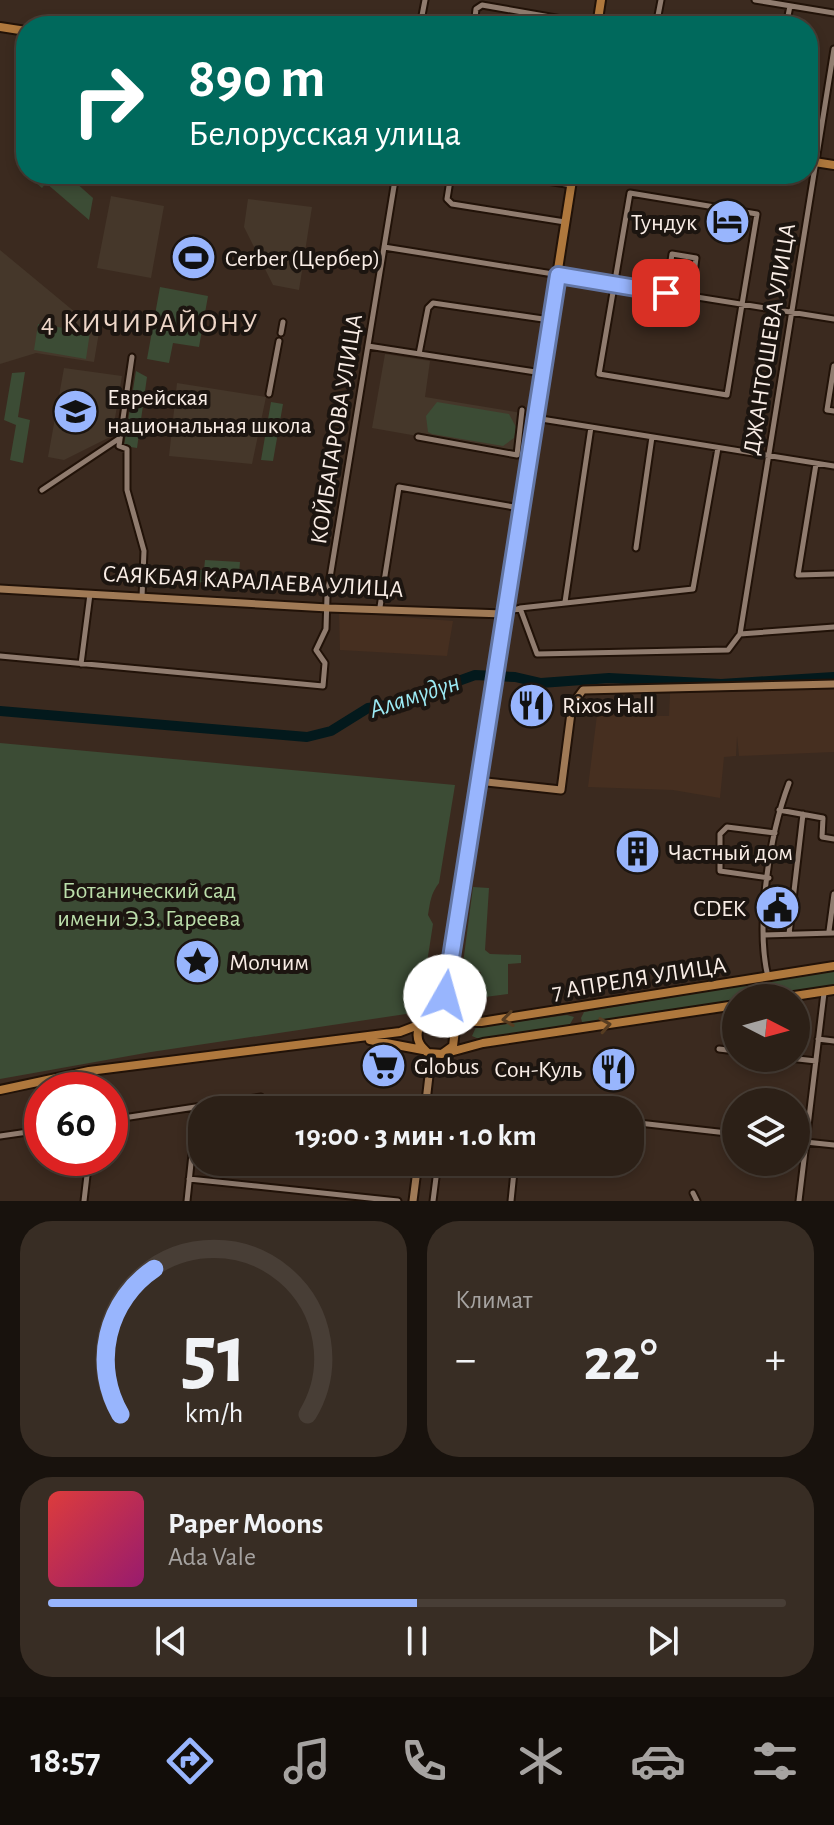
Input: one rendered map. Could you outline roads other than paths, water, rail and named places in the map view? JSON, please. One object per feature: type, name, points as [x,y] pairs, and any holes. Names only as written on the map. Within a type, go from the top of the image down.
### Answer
[{"type":"main road","points":[[430,1074],[455,1041],[455,1030],[446,1020],[446,981],[572,185]]},
{"type":"main road","name":"САЯКБАЯ КАРАЛАЕВА УЛИЦА","points":[[0,589],[328,608],[380,607],[504,614]]},
{"type":"main road","points":[[477,781],[561,790],[572,705],[579,691],[834,684]]},
{"type":"main road","name":"7 АПРЕЛЯ УЛИЦА","points":[[446,1020],[475,1023],[576,1009],[834,966]]},
{"type":"main road","points":[[427,1096],[430,1074],[426,1052],[418,1039],[446,981]]},
{"type":"main road","points":[[446,981],[451,1004],[466,1020],[475,1023]]},
{"type":"main road","name":"7 АПРЕЛЯ УЛИЦА","points":[[444,1054],[483,1043],[722,1007]]},
{"type":"main road","points":[[576,1009],[579,1028]]},
{"type":"main road","points":[[0,1090],[89,1071],[400,1032],[425,1021],[446,1020]]},
{"type":"main road","points":[[357,1038],[444,1054]]},
{"type":"main road","points":[[413,1201],[416,1176]]},
{"type":"street","points":[[755,0],[834,13]]},
{"type":"street","points":[[475,16],[476,9],[482,5],[542,16]]},
{"type":"street","points":[[788,16],[790,6]]},
{"type":"street","name":"ДЖАНТОШЕВА УЛИЦА","points":[[818,130],[834,49]]},
{"type":"street","name":"КОЙБАГАРОВА УЛИЦА","points":[[81,664],[323,686],[325,663],[316,650],[326,629],[327,596],[394,184]]},
{"type":"street","points":[[449,184],[447,199],[452,204],[566,222]]},
{"type":"street","points":[[566,184],[572,185]]},
{"type":"street","name":"ДЖАНТОШЕВА УЛИЦА","points":[[740,634],[792,312],[809,184]]},
{"type":"street","points":[[630,193],[757,214],[727,395],[599,374],[614,283],[630,193]]},
{"type":"street","points":[[384,247],[834,319]]},
{"type":"street","points":[[666,293],[672,254],[696,258],[691,297]]},
{"type":"street","points":[[419,354],[428,308],[433,303],[550,320]]},
{"type":"street","points":[[281,333],[283,322]]},
{"type":"street","points":[[269,394],[279,341]]},
{"type":"street","points":[[368,346],[542,373]]},
{"type":"street","points":[[132,357],[119,446],[127,449],[127,490],[144,551],[142,597]]},
{"type":"street","points":[[834,366],[827,410],[834,411]]},
{"type":"street","points":[[418,437],[517,455],[522,410]]},
{"type":"street","points":[[535,418],[834,466]]},
{"type":"street","points":[[565,602],[591,427]]},
{"type":"street","points":[[636,548],[652,437]]},
{"type":"street","points":[[42,490],[120,438]]},
{"type":"street","points":[[504,614],[520,608],[565,602],[693,589],[718,448]]},
{"type":"street","points":[[816,464],[798,575],[834,574]]},
{"type":"street","points":[[380,607],[399,487],[520,508]]},
{"type":"street","points":[[0,656],[81,664],[90,594]]},
{"type":"street","points":[[520,608],[537,654],[728,650],[740,634],[834,627]]},
{"type":"street","points":[[768,978],[764,935],[769,878],[779,810],[789,783]]},
{"type":"street","points":[[779,810],[823,818],[822,837],[834,839]]},
{"type":"street","points":[[789,934],[803,814]]},
{"type":"street","points":[[769,878],[720,871],[720,834],[727,827],[775,833]]},
{"type":"street","points":[[764,935],[831,932],[834,894]]},
{"type":"street","points":[[810,1110],[818,1039],[829,991]]},
{"type":"street","points":[[818,1039],[834,1041]]},
{"type":"street","points":[[810,1060],[816,1061]]},
{"type":"street","points":[[128,1117],[188,1108]]},
{"type":"street","points":[[644,1124],[722,1132]]},
{"type":"street","points":[[0,1136],[24,1133]]},
{"type":"street","points":[[810,1142],[834,1145]]},
{"type":"street","points":[[84,1201],[87,1176]]},
{"type":"street","points":[[187,1201],[189,1176]]},
{"type":"street","points":[[433,1201],[436,1176]]},
{"type":"street","points":[[511,1201],[514,1176]]},
{"type":"street","points":[[799,1201],[802,1176]]},
{"type":"street","points":[[189,1179],[398,1201]]},
{"type":"street","points":[[693,1193],[697,1201]]},
{"type":"waterway","name":"Аламүдүн","points":[[0,711],[307,737],[331,731],[368,708],[395,704],[475,675],[515,677],[541,683],[609,678],[721,684],[834,677]]},
{"type":"place","name":"Тундук","points":[[728,222]]},
{"type":"place","name":"Cerber (Цербер)","points":[[194,258]]},
{"type":"place","name":"Еврейская национальная школа","points":[[76,411]]},
{"type":"place","name":"Rixos Hall","points":[[531,705]]},
{"type":"place","name":"Частный дом","points":[[637,852]]},
{"type":"place","name":"CDEK","points":[[777,908]]},
{"type":"place","name":"Молчим","points":[[198,962]]},
{"type":"place","name":"Globus","points":[[383,1066]]},
{"type":"place","name":"Сон-Куль","points":[[613,1069]]},
{"type":"district","name":"4 КИЧИРАЙОНУ","points":[[150,322]]},
{"type":"park label","name":"Ботанический сад имени Э.З. Гареева","points":[[149,904]]}]
